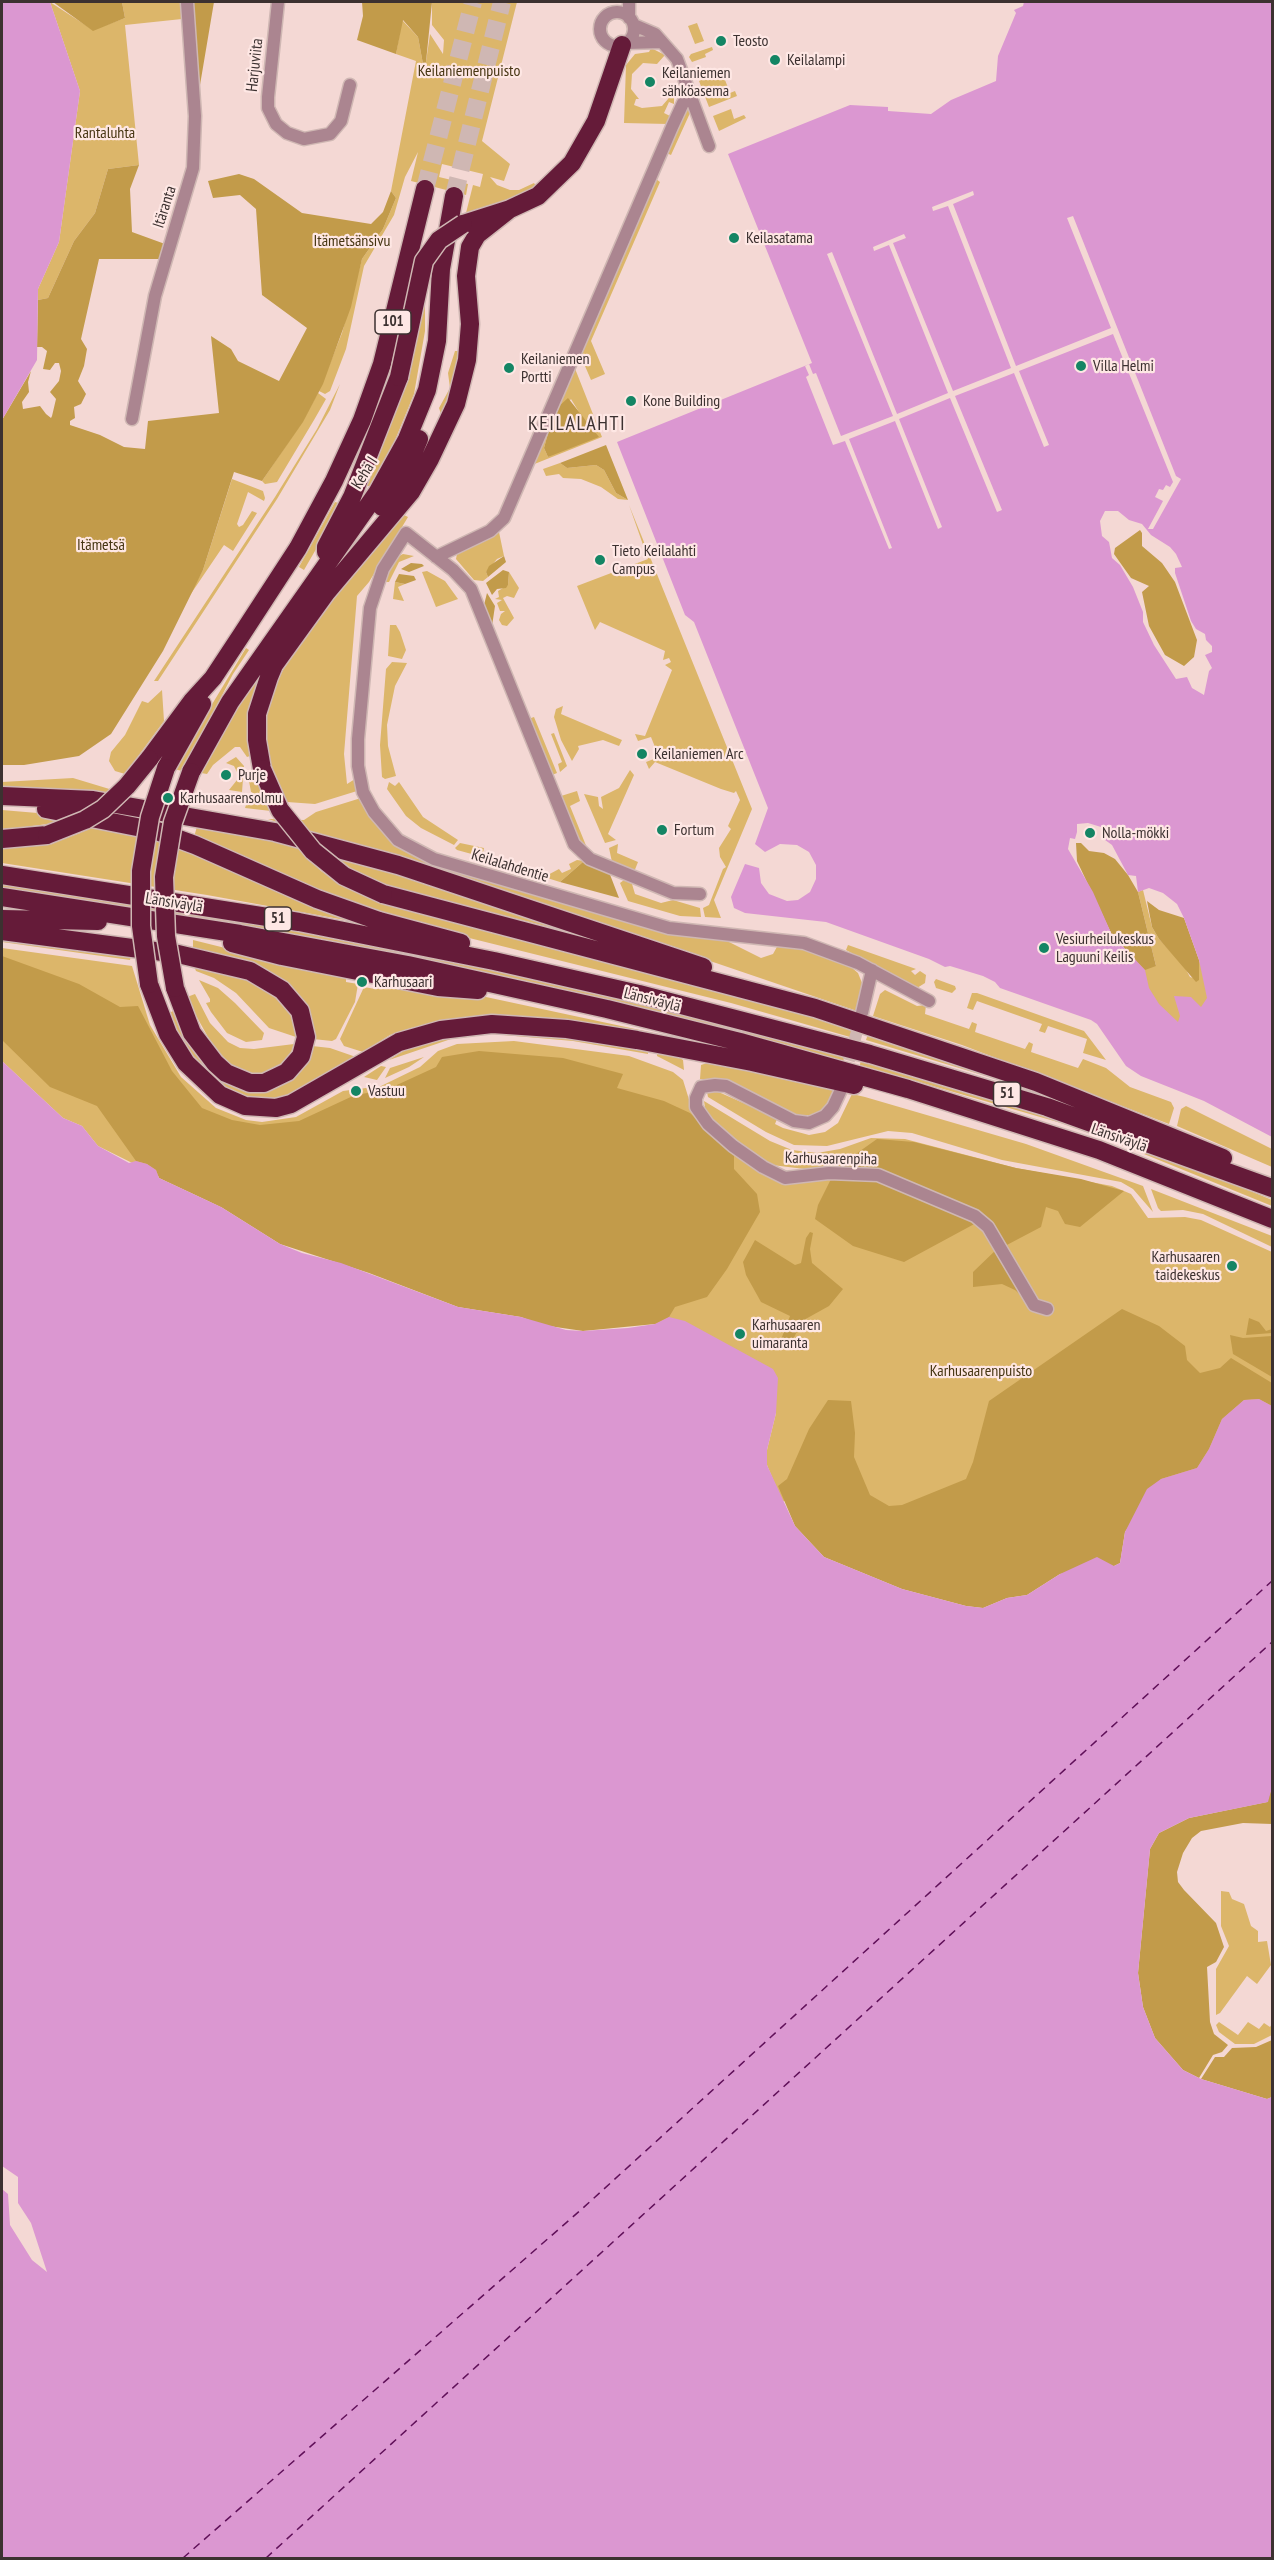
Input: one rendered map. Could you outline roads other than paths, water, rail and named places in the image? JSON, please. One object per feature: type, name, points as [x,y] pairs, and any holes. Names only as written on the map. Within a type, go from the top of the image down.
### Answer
[{"type":"highway","points":[[325,566],[326,547],[352,496],[399,377],[424,261],[439,240],[464,224],[510,209],[538,196],[572,163],[596,121],[625,44]]},
{"type":"highway","name":"Kehä I","points":[[213,678],[298,548],[362,420],[382,364],[425,189]]},
{"type":"highway","name":"Kehä I","points":[[2,931],[178,954],[250,971],[268,981],[295,1002],[306,1027],[304,1047],[296,1064],[287,1072],[264,1083],[250,1083],[226,1073],[215,1063],[192,1033],[175,988],[166,936],[164,877],[173,822],[191,772],[230,702],[388,474],[407,439],[427,390],[437,341],[441,269],[454,196]]},
{"type":"highway","points":[[326,593],[411,492],[444,432],[456,404],[467,360],[470,324],[466,276],[470,247],[477,235],[510,209]]},
{"type":"highway","points":[[427,390],[426,417],[406,470],[326,593],[274,665],[264,690],[256,727],[262,769],[280,810],[313,851],[344,876],[383,894],[815,1008],[977,1062],[1103,1108],[1239,1165],[1272,1186]]},
{"type":"highway","points":[[2,839],[47,835],[85,820],[103,809],[127,786],[192,701],[213,678]]},
{"type":"highway","points":[[213,678],[201,706],[166,768],[150,817],[141,871],[141,926],[149,984],[161,1019],[182,1057],[197,1075],[230,1101],[245,1106],[276,1108],[306,1097],[386,1048],[420,1035],[460,1027],[492,1024],[567,1029],[695,1050],[984,1114]]},
{"type":"highway","points":[[2,796],[93,800],[238,824],[326,845],[438,878],[590,928],[759,985],[815,1008]]},
{"type":"highway","points":[[2,804],[74,813],[157,831],[195,844],[339,908],[515,958],[553,974]]},
{"type":"highway","name":"Länsiväylä","points":[[2,875],[299,922],[553,974],[774,1029],[987,1089],[1102,1125],[1272,1186]]},
{"type":"highway","name":"Länsiväylä","points":[[2,897],[296,943],[543,995],[820,1063],[1110,1154],[1272,1219]]},
{"type":"highway","points":[[2,920],[119,923],[213,938],[282,956],[438,987],[506,995],[543,995]]},
{"type":"street","name":"Itäranta","points":[[132,419],[154,296],[193,168],[195,116],[187,2]]},
{"type":"street","name":"Harjuviita","points":[[278,2],[268,97],[268,108],[276,124],[287,133],[304,139],[330,134],[341,121],[350,85]]},
{"type":"street","points":[[614,2],[610,14],[603,21],[601,35],[608,43],[661,42]]},
{"type":"street","points":[[625,44],[633,36],[629,2]]},
{"type":"street","points":[[610,14],[619,12],[656,34],[677,59],[710,146]]},
{"type":"street","points":[[692,98],[683,103],[676,117],[509,510],[504,518],[489,531],[436,557],[461,577],[471,589],[574,844],[590,859],[673,893],[700,894]]},
{"type":"street","name":"Keilalahdentie","points":[[436,557],[406,533],[384,569],[370,608],[358,749],[359,776],[363,792],[374,812],[398,840],[434,859],[654,924],[682,931],[804,943],[872,970],[929,1000]]},
{"type":"street","points":[[862,1013],[872,970]]},
{"type":"street","name":"Karhusaarenpiha","points":[[840,1092],[833,1107],[825,1116],[809,1123],[794,1121],[726,1086],[700,1087],[696,1107],[708,1124],[734,1146],[763,1167],[785,1178],[829,1173],[878,1175],[975,1216],[988,1227],[1034,1305],[1047,1309]]},
{"type":"tunnel","points":[[425,189],[473,2]]},
{"type":"tunnel","points":[[454,196],[502,2]]},
{"type":"tunnel","points":[[844,1078],[861,1017]]},
{"type":"place","name":"Teosto","points":[[721,41]]},
{"type":"place","name":"Keilalampi","points":[[775,60]]},
{"type":"place","name":"Keilaniemen sähköasema","points":[[650,82]]},
{"type":"place","name":"Keilasatama","points":[[734,238]]},
{"type":"place","name":"Villa Helmi","points":[[1081,366]]},
{"type":"place","name":"Keilaniemen Portti","points":[[509,368]]},
{"type":"place","name":"Kone Building","points":[[631,401]]},
{"type":"place","name":"Tieto Keilalahti Campus","points":[[600,560]]},
{"type":"place","name":"Keilaniemen Arc","points":[[642,754]]},
{"type":"place","name":"Purje","points":[[226,775]]},
{"type":"place","name":"Karhusaarensolmu","points":[[168,798]]},
{"type":"place","name":"Fortum","points":[[662,830]]},
{"type":"place","name":"Nolla-mökki","points":[[1090,833]]},
{"type":"place","name":"Vesiurheilukeskus Laguuni Keilis","points":[[1044,948]]},
{"type":"place","name":"Karhusaari","points":[[362,982]]},
{"type":"place","name":"Vastuu","points":[[356,1091]]},
{"type":"place","name":"Karhusaaren taidekeskus","points":[[1232,1266]]},
{"type":"place","name":"Karhusaaren uimaranta","points":[[740,1334]]},
{"type":"district","name":"KEILALAHTI","points":[[577,424]]},
{"type":"park label","name":"Keilaniemenpuisto","points":[[469,71]]},
{"type":"park label","name":"Rantaluhta","points":[[105,133]]},
{"type":"park label","name":"Itämetsänsivu","points":[[352,241]]},
{"type":"park label","name":"Itämetsä","points":[[101,545]]},
{"type":"park label","name":"Karhusaarenpuisto","points":[[981,1371]]}]
